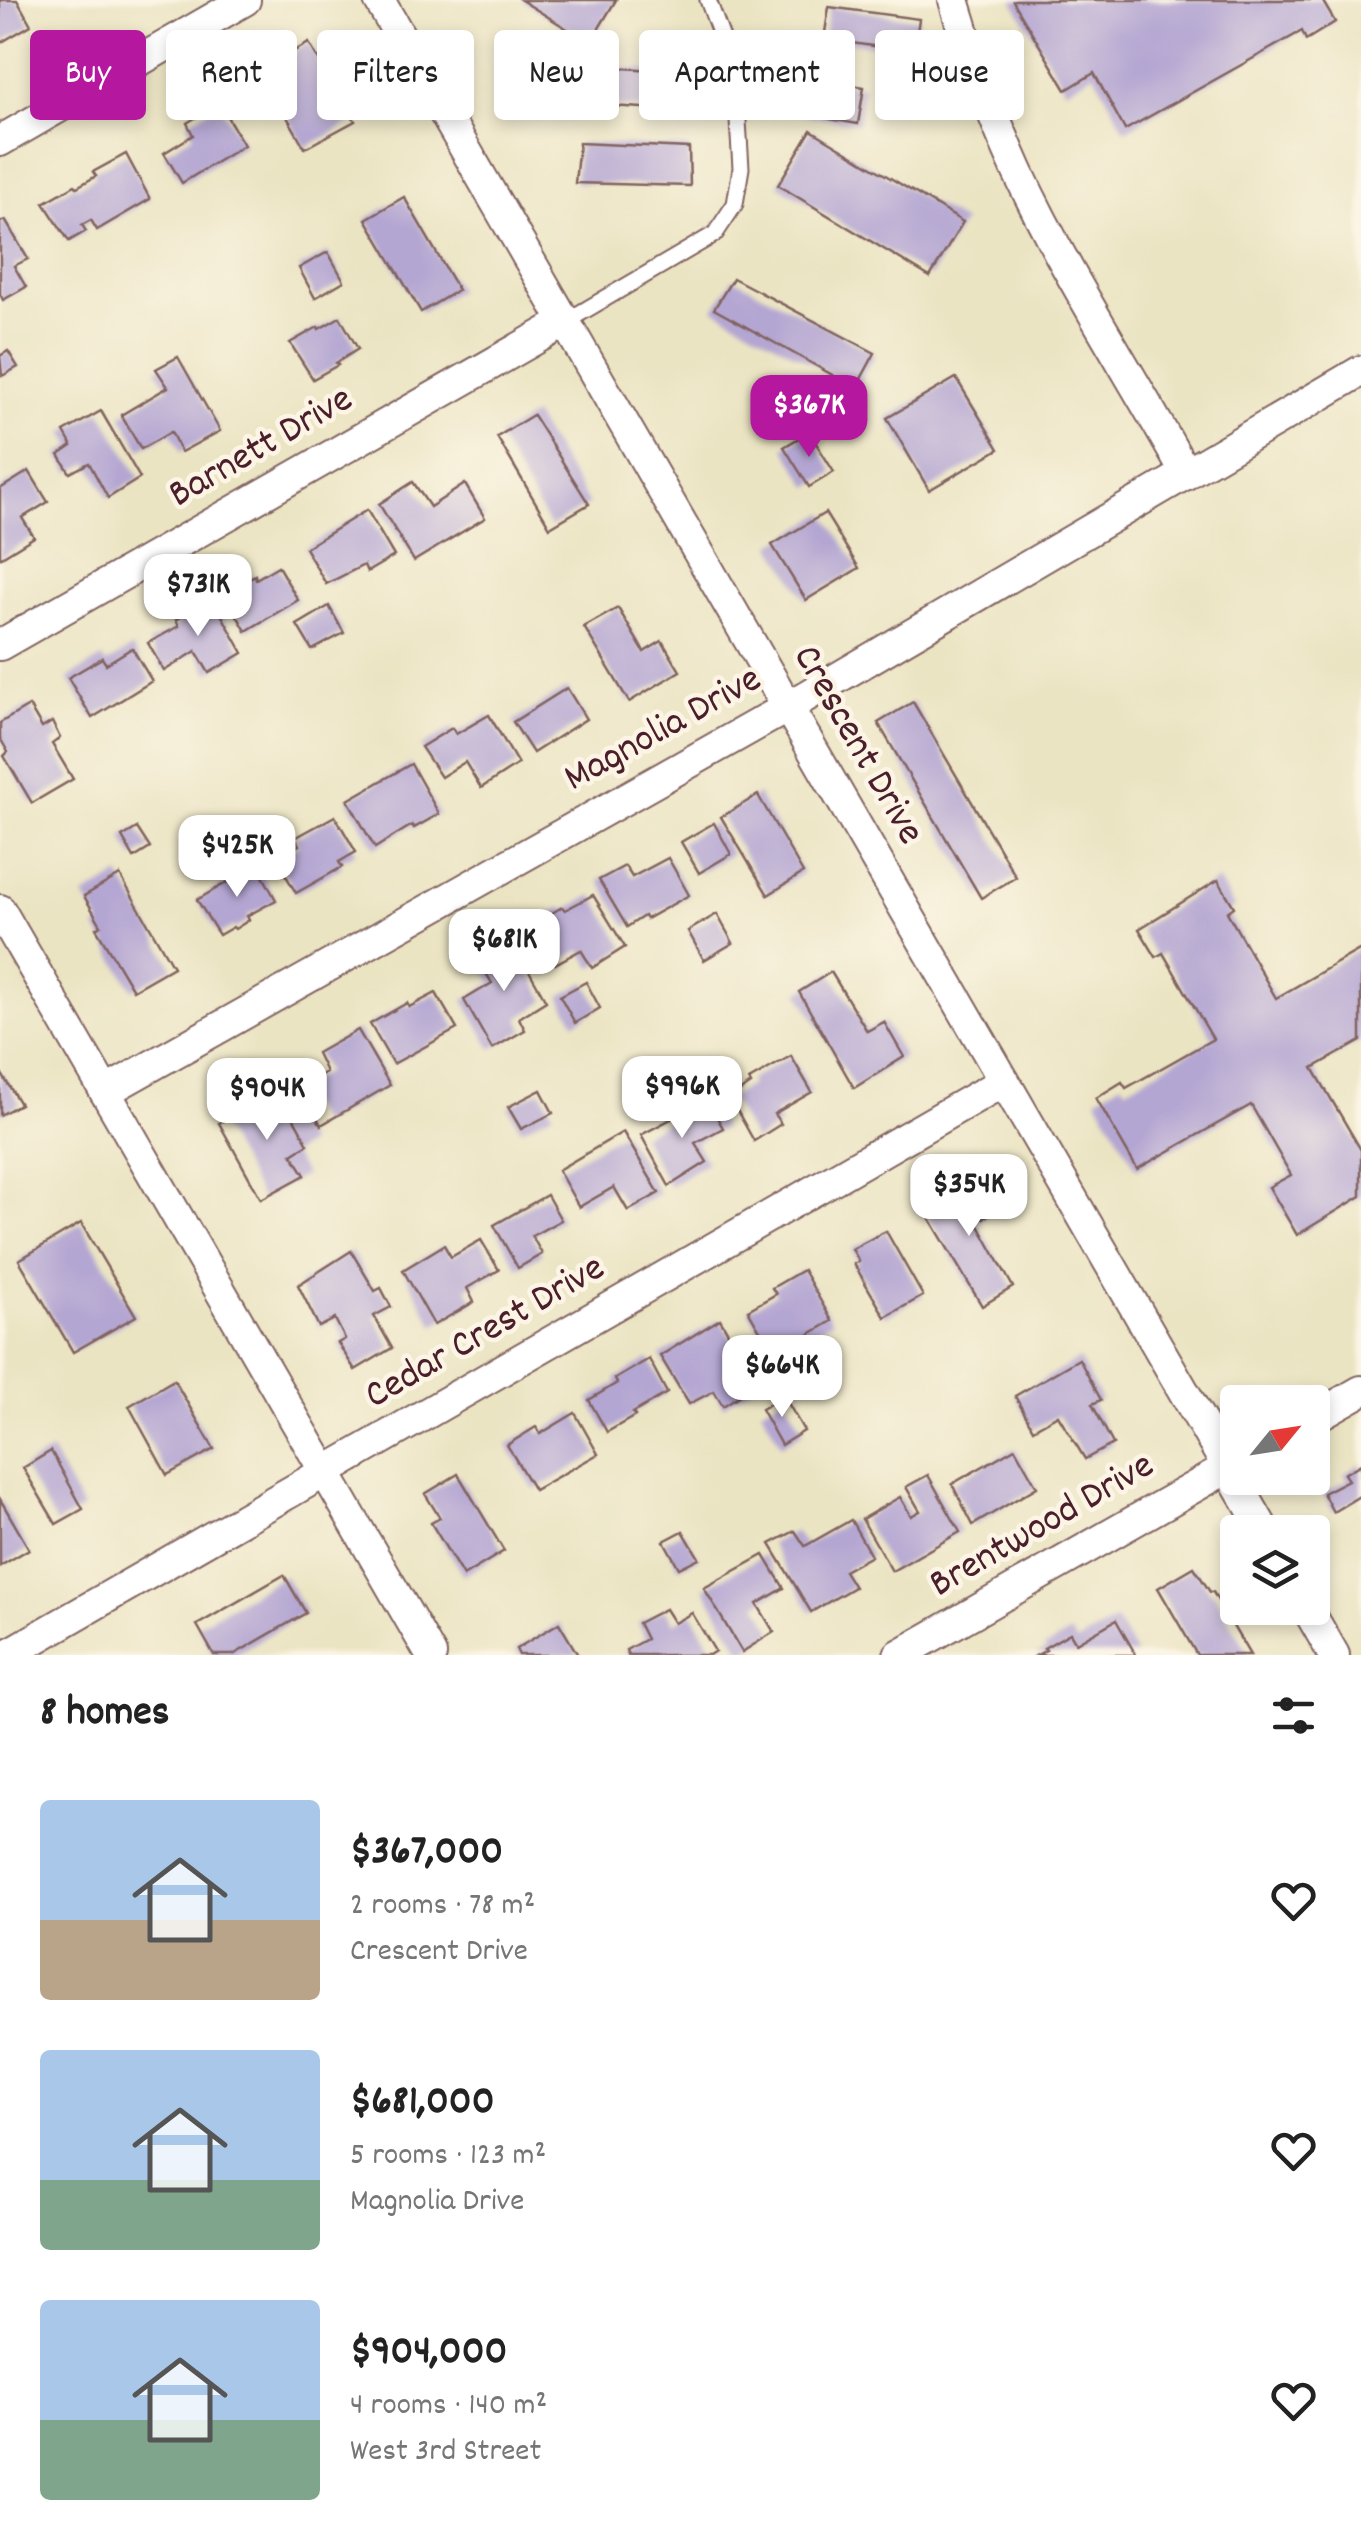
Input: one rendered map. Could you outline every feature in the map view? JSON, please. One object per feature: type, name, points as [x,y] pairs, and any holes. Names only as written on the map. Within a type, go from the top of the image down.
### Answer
[{"type":"street","points":[[0,141],[245,0]]},
{"type":"street","name":"Crescent Drive","points":[[379,0],[1004,1082],[1220,1445]]},
{"type":"street","points":[[954,0],[969,52],[1018,173],[1186,474]]},
{"type":"street","name":"Barnett Drive","points":[[0,645],[565,322]]},
{"type":"street","name":"Magnolia Drive","points":[[105,1092],[788,707],[1361,371]]},
{"type":"street","points":[[0,910],[430,1655]]},
{"type":"street","name":"Cedar Crest Drive","points":[[7,1655],[1004,1082]]},
{"type":"street","points":[[1330,1409],[1361,1391]]},
{"type":"street","name":"Brentwood Drive","points":[[899,1655],[1220,1472]]},
{"type":"street","points":[[1317,1625],[1334,1655]]},
{"type":"lane","points":[[565,322],[715,234],[736,204],[741,168],[735,74],[708,0]]},
{"type":"building","points":[[0,0],[17,0],[31,25],[0,43]]},
{"type":"building","points":[[521,0],[616,0],[598,30],[569,30]]},
{"type":"building","points":[[1015,0],[1322,0],[1335,22],[1306,40],[1302,31],[1125,130],[1094,73],[1066,90]]},
{"type":"building","points":[[829,7],[919,19],[917,30],[875,30],[875,46],[855,43],[855,30],[825,30]]},
{"type":"building","points":[[309,43],[317,57],[317,120],[355,121],[305,148],[289,120],[297,120],[297,50]]},
{"type":"building","points":[[619,68],[639,69],[639,108],[619,107]]},
{"type":"building","points":[[855,85],[864,87],[858,124],[835,120],[855,120]]},
{"type":"building","points":[[229,120],[244,145],[182,183],[164,153],[193,135],[187,123]]},
{"type":"building","points":[[811,130],[963,222],[930,277],[778,185]]},
{"type":"building","points":[[579,143],[689,148],[690,186],[575,183]]},
{"type":"building","points":[[126,154],[150,199],[97,230],[91,220],[82,225],[86,231],[69,241],[44,203],[96,176],[93,172]]},
{"type":"building","points":[[404,197],[458,290],[421,312],[366,219]]},
{"type":"building","points":[[5,220],[28,259],[14,266],[26,287],[3,300],[0,222]]},
{"type":"building","points":[[328,252],[344,281],[315,298],[299,268]]},
{"type":"building","points":[[733,278],[875,353],[856,388],[714,309]]},
{"type":"building","points":[[340,317],[358,349],[313,379],[290,343]]},
{"type":"building","points":[[8,351],[18,367],[2,376],[0,356]]},
{"type":"building","points":[[178,357],[220,431],[181,452],[171,432],[141,449],[121,415],[168,387],[156,369]]},
{"type":"building","points":[[956,378],[999,449],[929,490],[887,418]]},
{"type":"building","points":[[101,411],[140,478],[108,498],[89,463],[70,473],[59,455],[72,446],[64,432]]},
{"type":"building","points":[[533,415],[589,504],[550,527],[497,437]]},
{"type":"building","points":[[809,432],[834,472],[809,487],[784,447]]},
{"type":"building","points":[[29,471],[48,502],[22,518],[34,537],[0,558],[0,489]]},
{"type":"building","points":[[413,482],[430,507],[465,484],[485,518],[414,561],[379,504]]},
{"type":"building","points":[[367,510],[394,556],[367,572],[364,565],[326,584],[305,548]]},
{"type":"building","points":[[825,513],[859,568],[806,600],[772,545]]},
{"type":"building","points":[[278,566],[298,600],[246,631],[224,593]]},
{"type":"building","points":[[212,598],[243,653],[209,673],[196,651],[164,671],[148,643],[179,626],[176,620]]},
{"type":"building","points":[[329,606],[344,633],[312,650],[297,625]]},
{"type":"building","points":[[618,608],[644,652],[662,641],[680,671],[629,702],[584,627]]},
{"type":"building","points":[[132,648],[152,681],[92,718],[68,678],[102,658],[106,664]]},
{"type":"building","points":[[567,688],[586,719],[533,753],[513,722]]},
{"type":"building","points":[[913,702],[1016,877],[981,898],[878,723]]},
{"type":"building","points":[[29,706],[42,728],[52,722],[60,738],[52,744],[73,779],[32,803],[4,756],[8,752],[0,738],[0,723]]},
{"type":"building","points":[[489,715],[518,764],[481,788],[465,762],[441,777],[421,747],[452,728],[456,734]]},
{"type":"building","points":[[411,764],[439,814],[375,848],[348,800]]},
{"type":"building","points":[[758,795],[803,873],[768,895],[721,817]]},
{"type":"building","points":[[335,816],[356,852],[339,862],[342,867],[296,893],[276,858],[299,845],[295,838]]},
{"type":"building","points":[[714,823],[731,854],[699,873],[681,842]]},
{"type":"building","points":[[137,828],[150,848],[134,858],[122,837]]},
{"type":"building","points":[[668,858],[689,895],[627,927],[599,880],[625,866],[632,877]]},
{"type":"building","points":[[257,865],[276,900],[247,916],[249,920],[235,929],[219,935],[197,900]]},
{"type":"building","points":[[120,875],[173,967],[133,990],[96,928],[101,925],[84,896]]},
{"type":"building","points":[[1218,880],[1234,907],[1227,912],[1276,998],[1361,949],[1361,1041],[1313,1068],[1361,1150],[1361,1196],[1297,1235],[1269,1187],[1291,1175],[1251,1105],[1137,1169],[1096,1098],[1122,1082],[1126,1088],[1213,1039],[1163,953],[1156,957],[1139,929]]},
{"type":"building","points":[[593,895],[625,947],[592,968],[581,950],[555,964],[532,925]]},
{"type":"building","points":[[717,914],[733,943],[704,960],[688,931]]},
{"type":"building","points":[[510,937],[546,1001],[519,1018],[525,1030],[492,1049],[464,1000],[492,983],[476,957]]},
{"type":"building","points":[[831,972],[867,1031],[884,1022],[904,1057],[854,1088],[799,992]]},
{"type":"building","points":[[586,982],[600,1008],[575,1023],[560,996]]},
{"type":"building","points":[[436,993],[457,1029],[393,1064],[370,1024],[407,1003],[409,1007]]},
{"type":"building","points":[[358,1030],[390,1085],[321,1125],[299,1088],[326,1072],[317,1053]]},
{"type":"building","points":[[791,1056],[812,1092],[774,1114],[781,1124],[754,1141],[730,1098],[751,1084],[749,1080]]},
{"type":"building","points":[[0,1071],[20,1104],[0,1115]]},
{"type":"building","points":[[278,1090],[308,1144],[292,1154],[305,1175],[261,1199],[219,1123]]},
{"type":"building","points":[[541,1090],[553,1113],[521,1129],[508,1107]]},
{"type":"building","points":[[707,1100],[723,1128],[695,1143],[707,1162],[669,1186],[641,1135]]},
{"type":"building","points":[[623,1132],[659,1193],[628,1211],[614,1187],[579,1207],[558,1170]]},
{"type":"building","points":[[974,1177],[993,1212],[977,1222],[1013,1287],[982,1306],[923,1207]]},
{"type":"building","points":[[547,1195],[561,1220],[532,1236],[542,1254],[518,1268],[494,1225]]},
{"type":"building","points":[[81,1223],[136,1316],[73,1352],[19,1260]]},
{"type":"building","points":[[886,1231],[923,1296],[885,1317],[854,1264],[859,1261],[852,1249]]},
{"type":"building","points":[[481,1240],[499,1270],[467,1288],[474,1302],[434,1325],[403,1270],[444,1245],[451,1257]]},
{"type":"building","points":[[351,1251],[375,1291],[381,1288],[391,1307],[374,1316],[392,1348],[355,1370],[338,1343],[345,1339],[335,1319],[319,1327],[298,1285]]},
{"type":"building","points":[[803,1270],[832,1321],[774,1355],[748,1310],[776,1294],[772,1288]]},
{"type":"building","points":[[720,1319],[758,1383],[723,1406],[714,1391],[689,1404],[660,1356]]},
{"type":"building","points":[[649,1359],[667,1393],[607,1432],[589,1400]]},
{"type":"building","points":[[1079,1359],[1101,1400],[1092,1404],[1113,1444],[1085,1459],[1058,1415],[1033,1429],[1015,1396]]},
{"type":"building","points":[[174,1380],[214,1449],[167,1475],[129,1406]]},
{"type":"building","points":[[784,1396],[804,1431],[781,1445],[761,1409]]},
{"type":"building","points":[[575,1413],[598,1454],[534,1490],[507,1445],[536,1427],[540,1434]]},
{"type":"building","points":[[1015,1448],[1037,1487],[973,1525],[952,1484]]},
{"type":"building","points":[[51,1451],[83,1509],[56,1524],[23,1468]]},
{"type":"building","points":[[1361,1464],[1361,1495],[1333,1512],[1324,1495],[1330,1495],[1330,1489],[1348,1480],[1344,1474]]},
{"type":"building","points":[[458,1474],[504,1551],[463,1576],[431,1523],[440,1518],[425,1494]]},
{"type":"building","points":[[928,1475],[960,1532],[892,1571],[862,1519],[900,1497],[911,1516],[920,1511],[906,1487]]},
{"type":"building","points":[[0,1499],[29,1549],[0,1566]]},
{"type":"building","points":[[851,1520],[871,1556],[844,1571],[854,1587],[811,1612],[770,1544],[795,1531],[805,1546]]},
{"type":"building","points":[[683,1531],[699,1558],[679,1568],[664,1541]]},
{"type":"building","points":[[764,1555],[784,1588],[757,1604],[774,1632],[742,1652],[704,1588]]},
{"type":"building","points":[[1194,1567],[1220,1604],[1220,1625],[1232,1625],[1250,1655],[1197,1655],[1158,1588]]},
{"type":"building","points":[[284,1575],[306,1613],[233,1655],[214,1655],[197,1625]]},
{"type":"building","points":[[665,1609],[674,1623],[692,1613],[715,1651],[709,1655],[628,1655],[626,1650],[646,1639],[638,1623]]},
{"type":"building","points":[[1116,1620],[1136,1655],[1037,1655],[1070,1633],[1076,1643]]},
{"type":"building","points":[[559,1623],[578,1655],[519,1655],[516,1649]]}]
